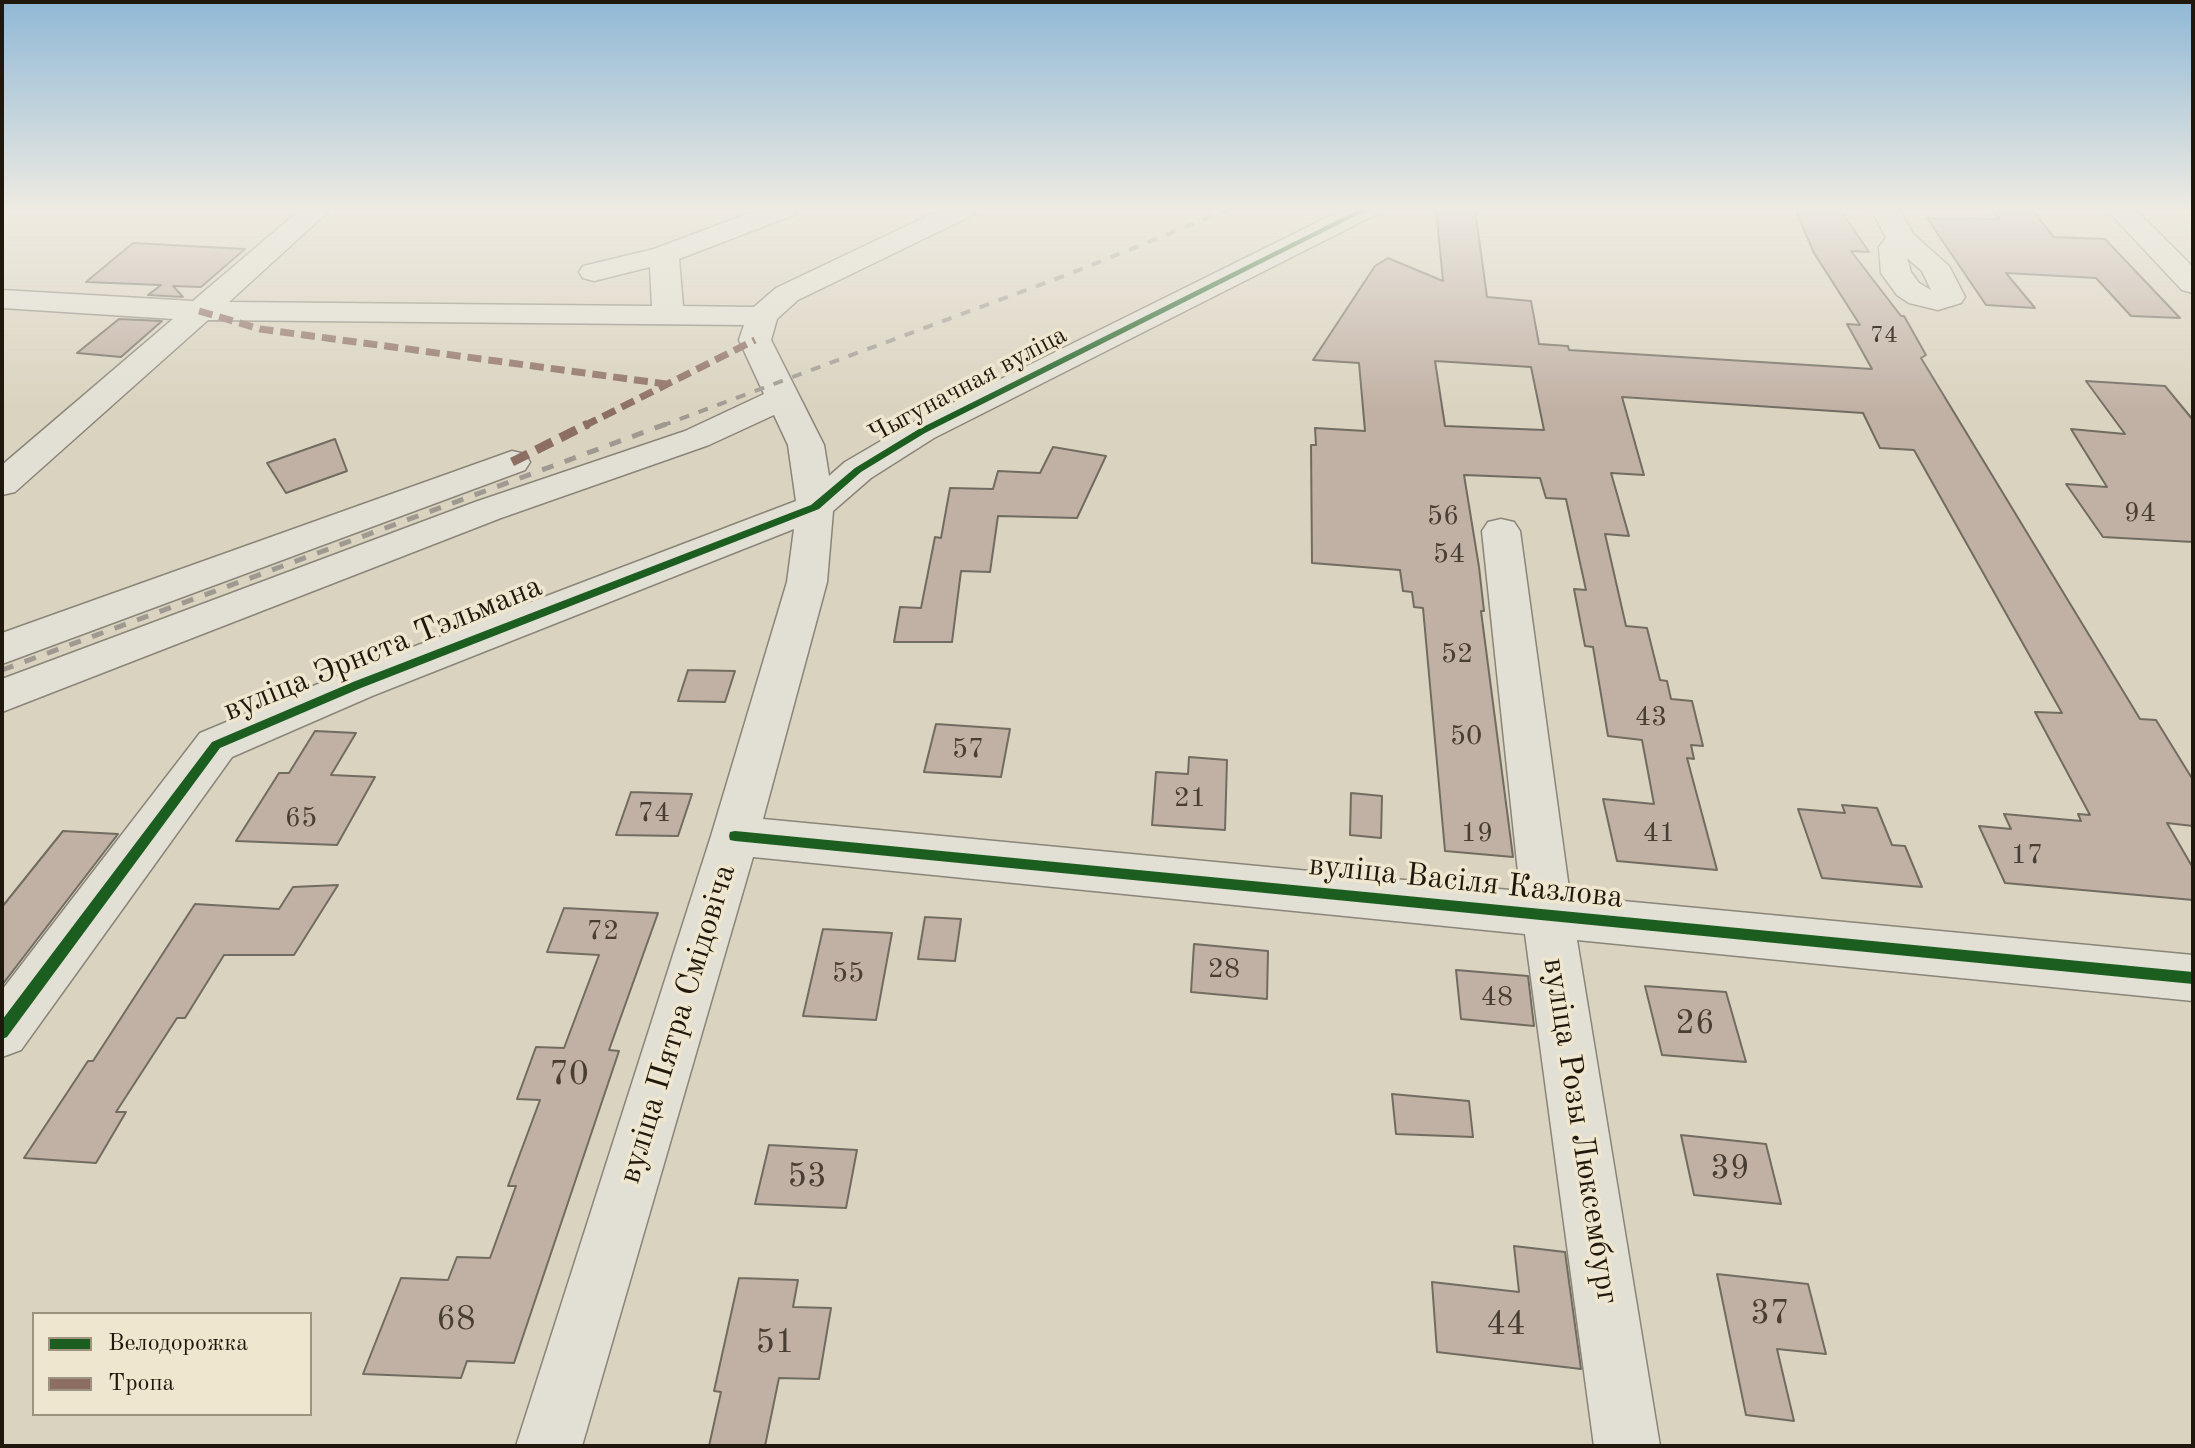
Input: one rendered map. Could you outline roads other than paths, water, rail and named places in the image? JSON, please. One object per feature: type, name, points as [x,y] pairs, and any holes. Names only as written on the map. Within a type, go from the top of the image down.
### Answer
[{"type":"street","points":[[2,484],[239,277]]},
{"type":"street","points":[[665,277],[668,315]]},
{"type":"street","points":[[2,299],[199,311],[762,316],[787,294],[823,277]]},
{"type":"street","name":"Чыгуначная вуліца","points":[[815,507],[858,470],[922,431],[1230,277]]},
{"type":"street","name":"вуліца Пятра Смідовіча","points":[[549,1446],[735,836],[807,582],[815,507],[806,445],[755,340],[762,316]]},
{"type":"street","points":[[2,696],[473,516],[697,438],[783,398]]},
{"type":"street","points":[[2,649],[512,462]]},
{"type":"street","name":"вуліца Эрнста Тэльмана","points":[[2,1032],[216,745],[357,685],[815,507]]},
{"type":"street","name":"вуліца Розы Люксембург","points":[[1501,531],[1548,917],[1627,1446]]},
{"type":"street","name":"вуліца Васіля Казлова","points":[[735,836],[2193,978]]},
{"type":"railway","points":[[661,426],[1062,277]]},
{"type":"railway","points":[[2,670],[666,424]]}]
